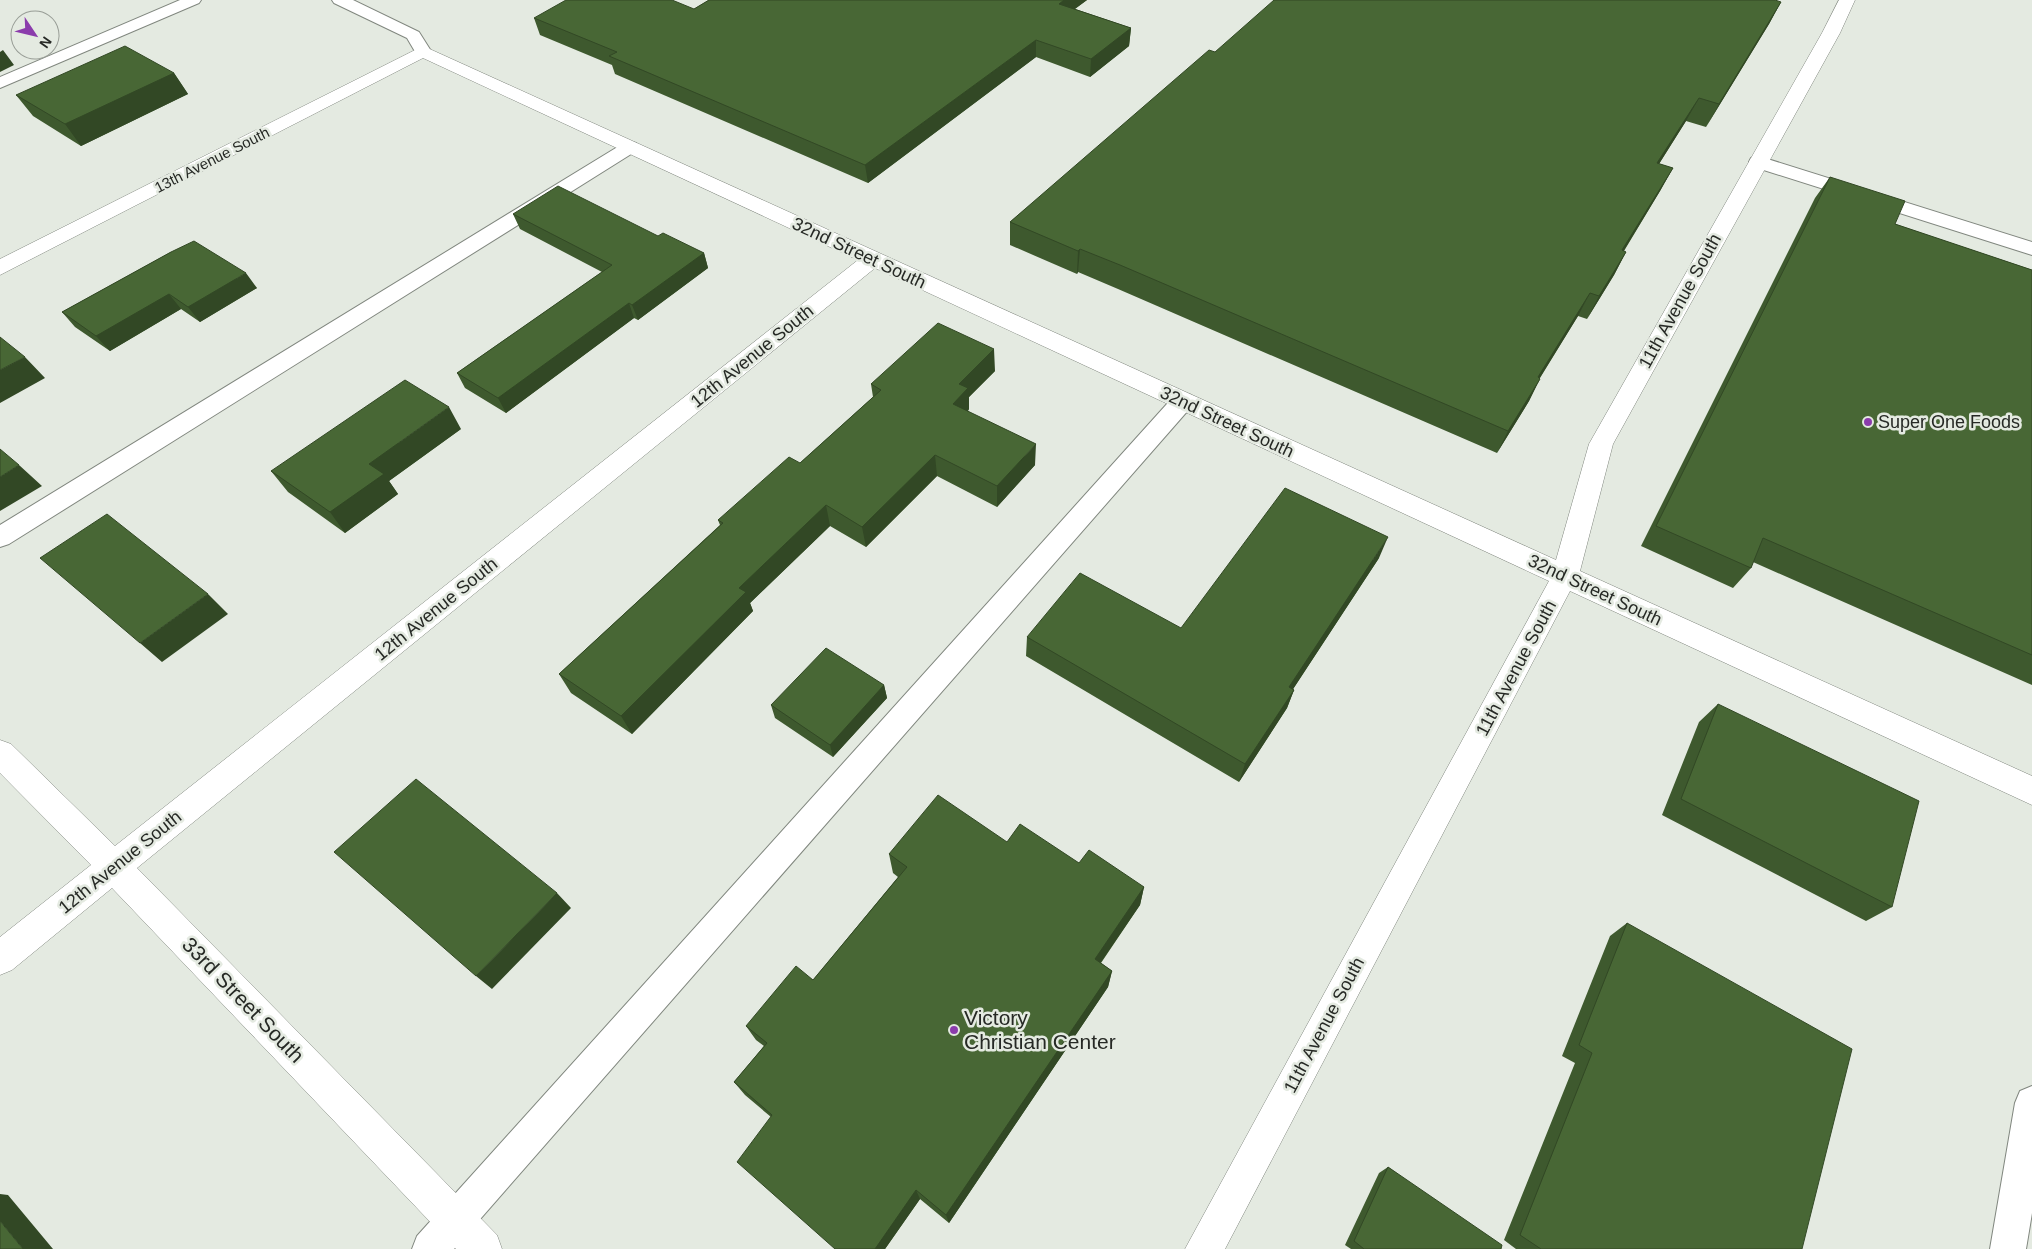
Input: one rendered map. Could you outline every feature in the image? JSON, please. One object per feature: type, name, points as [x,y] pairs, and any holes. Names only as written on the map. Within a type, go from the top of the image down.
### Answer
[{"type":"street","name":"11th Avenue South","points":[[1204,1249],[1565,576],[1601,444],[1847,0]]},
{"type":"street","name":"32nd Street South","points":[[423,51],[2032,791]]},
{"type":"street","name":"13th Avenue South","points":[[0,268],[423,51]]},
{"type":"street","name":"12th Avenue South","points":[[0,958],[872,259]]},
{"type":"street","name":"33rd Street South","points":[[0,754],[114,867],[482,1249]]},
{"type":"lane","points":[[0,83],[193,0]]},
{"type":"lane","points":[[340,0],[413,35],[423,51]]},
{"type":"lane","points":[[0,537],[630,147]]},
{"type":"lane","points":[[1758,162],[2032,250]]},
{"type":"lane","points":[[430,1249],[1183,402]]},
{"type":"lane","points":[[2008,1249],[2032,1103]]},
{"type":"building","points":[[566,0],[672,0],[694,9],[709,0],[1064,0],[1059,4],[1131,28],[1091,59],[1036,40],[865,165],[609,56],[617,52],[534,18]]},
{"type":"building","points":[[1274,0],[1775,0],[1781,2],[1719,104],[1699,98],[1657,163],[1673,168],[1622,250],[1626,252],[1599,296],[1590,293],[1538,377],[1540,379],[1508,431],[1120,265],[1080,249],[1078,251],[1010,222],[1209,50],[1215,52]]},
{"type":"building","points":[[125,46],[174,73],[65,124],[16,95]]},
{"type":"building","name":"Super One Foods","points":[[1830,177],[1905,201],[1895,224],[2032,270],[2032,655],[1763,538],[1751,568],[1656,526]]},
{"type":"building","points":[[558,186],[658,236],[663,233],[704,253],[632,305],[629,303],[498,398],[457,373],[612,265],[513,214]]},
{"type":"building","points":[[194,241],[246,273],[188,307],[169,294],[96,336],[62,312],[171,252]]},
{"type":"building","points":[[938,323],[994,349],[959,384],[968,388],[953,404],[1036,444],[997,486],[935,455],[862,527],[826,505],[739,588],[746,592],[621,716],[559,674],[723,523],[718,520],[789,457],[800,463],[881,390],[871,384]]},
{"type":"building","points":[[0,337],[25,357],[0,370]]},
{"type":"building","points":[[405,380],[449,407],[369,464],[384,474],[330,512],[271,471]]},
{"type":"building","points":[[0,449],[19,465],[0,477]]},
{"type":"building","points":[[1285,488],[1388,537],[1289,687],[1294,690],[1245,764],[1027,637],[1080,573],[1181,628]]},
{"type":"building","points":[[107,514],[208,594],[140,643],[40,558]]},
{"type":"building","points":[[826,648],[884,685],[830,745],[771,705]]},
{"type":"building","points":[[1718,704],[1919,801],[1892,907],[1681,799]]},
{"type":"building","points":[[416,779],[557,893],[476,976],[334,852]]},
{"type":"building","points":[[938,795],[1007,842],[1020,824],[1079,863],[1089,850],[1144,887],[1095,959],[1112,971],[946,1215],[916,1190],[875,1249],[835,1249],[737,1162],[772,1115],[734,1082],[767,1043],[746,1026],[796,966],[813,980],[907,867],[889,854]]},
{"type":"building","points":[[1627,923],[1852,1049],[1802,1249],[1541,1249],[1520,1235],[1592,1053],[1579,1045]]},
{"type":"building","points":[[1388,1167],[1502,1245],[1501,1249],[1364,1249],[1354,1241]]},
{"type":"building","points":[[0,1221],[23,1249],[0,1249]]},
{"type":"place","name":"Super One Foods","points":[[1868,422]]},
{"type":"place","name":"Victory Christian Center","points":[[954,1030]]}]
